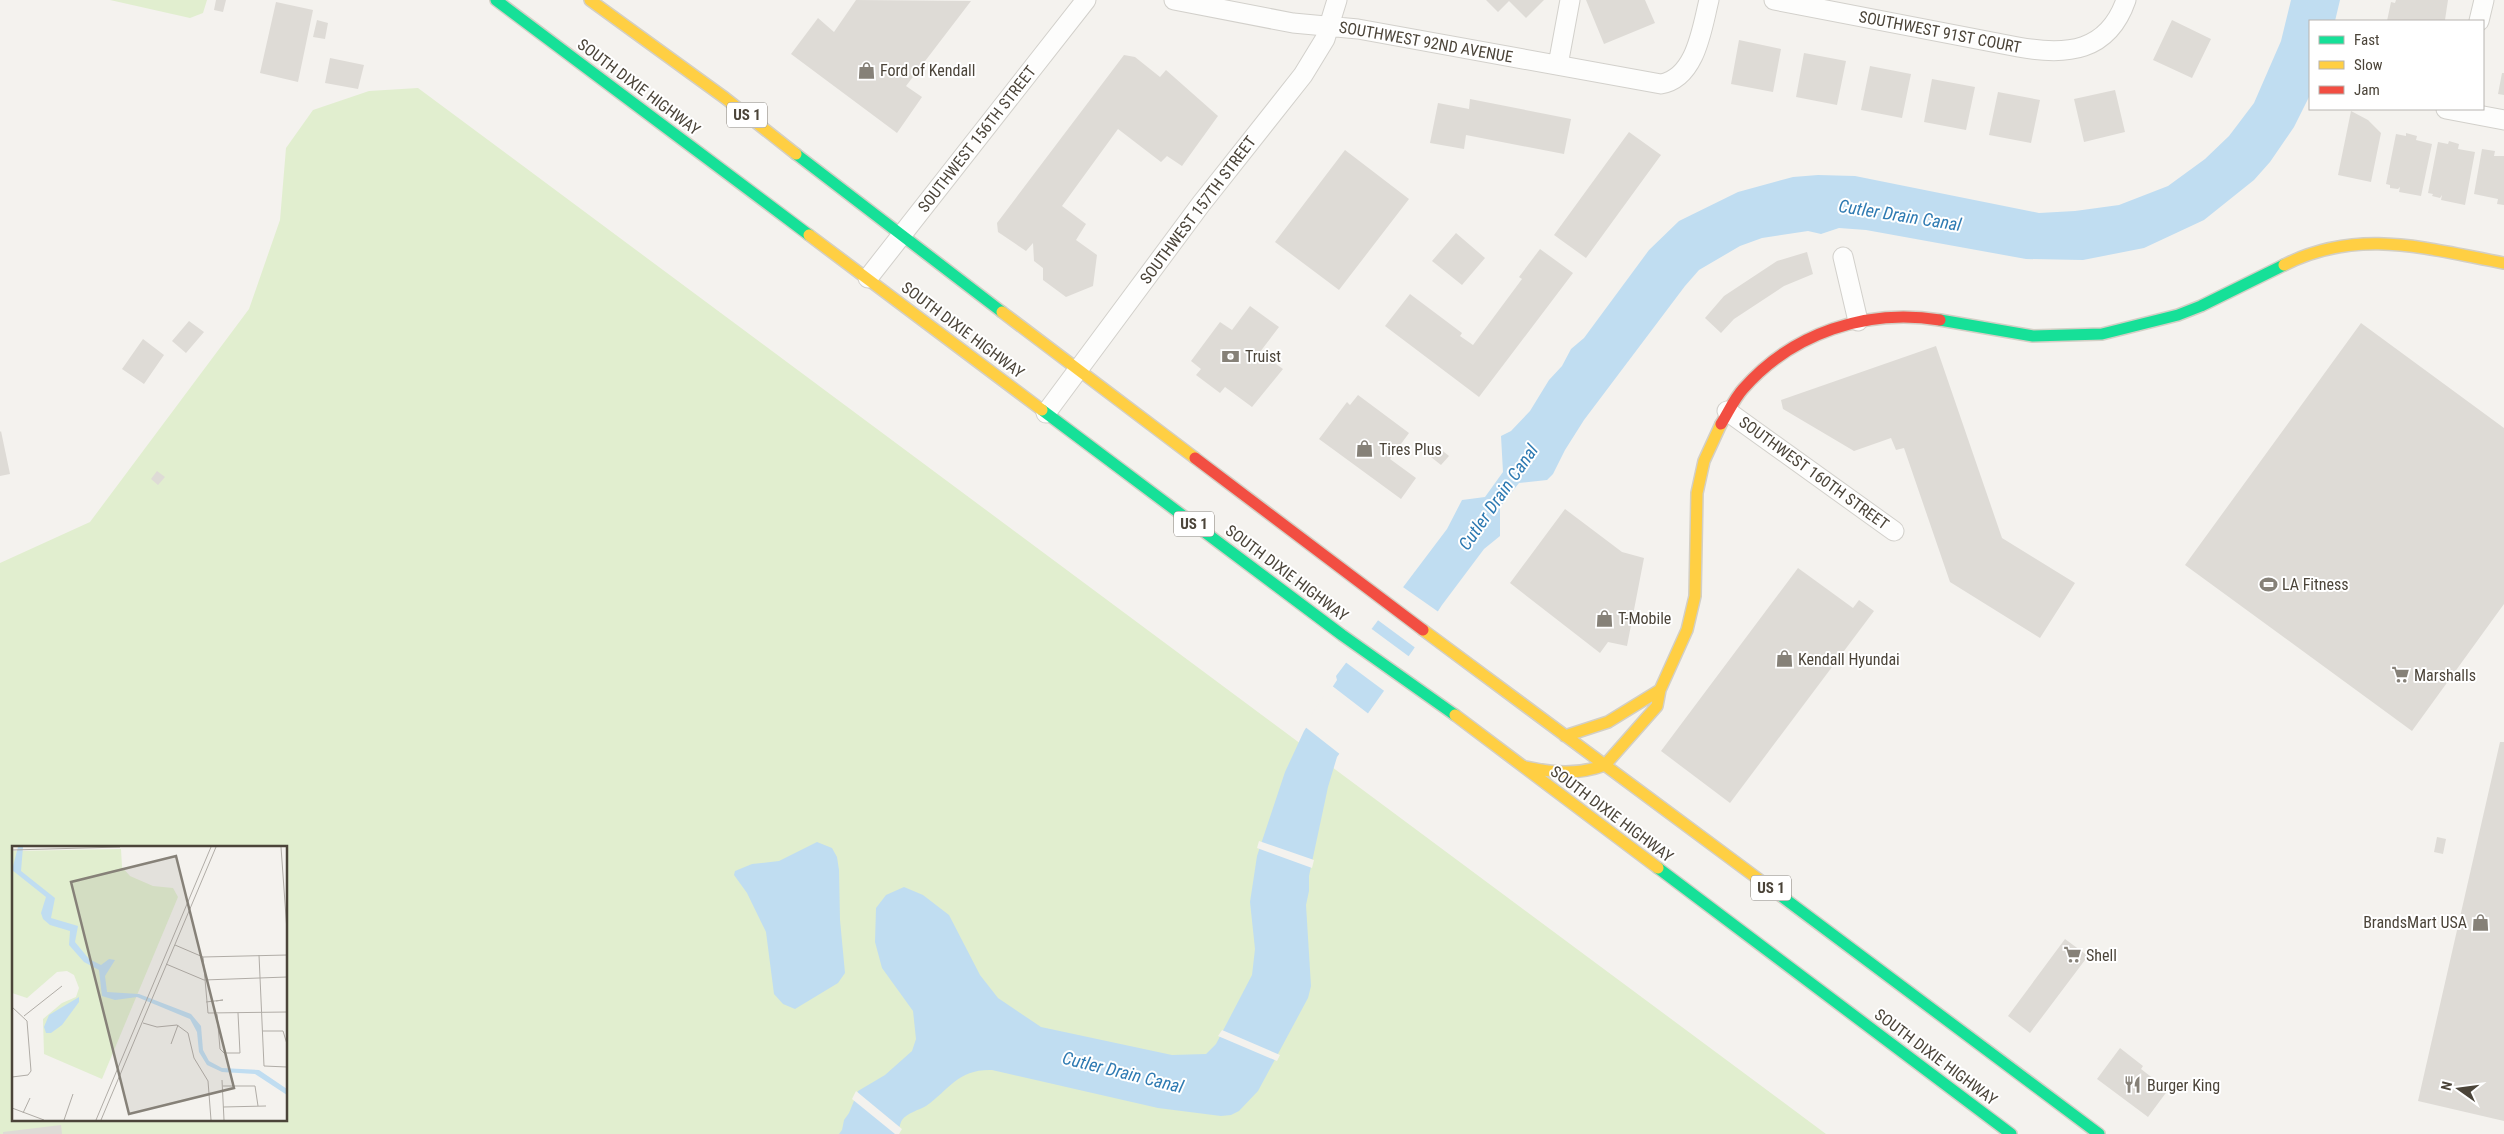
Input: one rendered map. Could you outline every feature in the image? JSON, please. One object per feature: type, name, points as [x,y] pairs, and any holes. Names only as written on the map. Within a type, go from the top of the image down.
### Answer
[{"type":"main road","name":"SOUTH DIXIE HIGHWAY","points":[[496,0],[2011,1134]]},
{"type":"main road","name":"US 1","points":[[590,0],[725,98],[901,236],[1370,590],[2099,1134]]},
{"type":"main road","points":[[1727,411],[1742,390],[1770,362],[1809,339],[1858,321],[1877,317],[1906,316],[2033,336],[2102,334],[2178,315],[2208,303],[2299,257],[2344,244],[2392,243],[2504,264]]},
{"type":"main road","name":"SOUTHWEST 160TH STREET","points":[[1605,765],[1657,706],[1660,690],[1679,649],[1691,614],[1696,572],[1694,528],[1697,493],[1709,447],[1727,411]]},
{"type":"main road","points":[[1565,736],[1608,722],[1660,690]]},
{"type":"main road","points":[[1520,766],[1565,774],[1588,772],[1605,765]]},
{"type":"street","name":"SOUTHWEST 156TH STREET","points":[[868,278],[1086,0]]},
{"type":"street","name":"SOUTHWEST 92ND AVENUE","points":[[1174,0],[1293,23],[1330,26],[1558,65],[1651,84],[1670,82],[1678,78],[1689,63],[1709,0]]},
{"type":"street","name":"SOUTHWEST 157TH STREET","points":[[1046,413],[1080,370],[1092,348],[1201,204],[1303,75],[1325,39],[1337,0]]},
{"type":"street","points":[[1558,65],[1570,0]]},
{"type":"street","name":"SOUTHWEST 91ST COURT","points":[[1774,0],[2026,48],[2057,51],[2078,48],[2105,36],[2118,19],[2126,0]]},
{"type":"street","points":[[2479,20],[2484,0]]},
{"type":"street","points":[[2455,110],[2504,120]]},
{"type":"street","points":[[1843,257],[1858,321]]},
{"type":"street","name":"SOUTHWEST 160TH STREET","points":[[1727,411],[1894,530]]},
{"type":"green space","points":[[110,0],[207,0],[203,13],[190,18]]},
{"type":"green space","points":[[418,88],[1826,1134],[0,1134],[0,563],[90,522],[249,309],[280,220],[286,148],[313,110],[369,91]]},
{"type":"water","name":"Cutler Drain Canal","points":[[2291,0],[2340,0],[2335,20],[2309,20],[2309,97],[2294,127],[2270,162],[2254,180],[2204,220],[2144,248],[2083,260],[2026,259],[1866,230],[1839,228],[1821,234],[1808,231],[1762,238],[1740,246],[1699,270],[1584,420],[1565,450],[1553,474],[1547,480],[1519,483],[1500,507],[1500,536],[1484,549],[1442,605],[1413,650],[1337,757],[1328,787],[1309,876],[1309,891],[1306,905],[1311,986],[1308,998],[1258,1091],[1239,1111],[1231,1115],[1221,1116],[1158,1108],[992,1070],[971,1073],[955,1081],[926,1106],[907,1115],[901,1121],[897,1134],[839,1134],[858,1091],[885,1075],[912,1051],[916,1039],[913,1011],[882,968],[875,942],[876,908],[886,895],[904,887],[923,895],[949,915],[980,975],[998,998],[1041,1027],[1172,1055],[1206,1054],[1216,1044],[1252,975],[1255,949],[1250,902],[1257,856],[1285,772],[1304,731],[1337,680],[1336,676],[1447,529],[1462,500],[1485,497],[1503,472],[1501,436],[1511,431],[1530,411],[1549,380],[1562,366],[1571,349],[1584,338],[1649,250],[1679,221],[1738,192],[1793,177],[1818,175],[1855,176],[2039,213],[2075,211],[2119,205],[2168,186],[2205,159],[2229,136],[2254,103],[2281,41]]},
{"type":"water","points":[[817,842],[832,848],[837,857],[845,973],[838,983],[795,1009],[783,1004],[774,994],[766,932],[747,893],[734,875],[735,871],[752,864],[779,861]]},
{"type":"pier","points":[[1400,585],[1440,613],[1417,649],[1375,618]]},
{"type":"pier","points":[[1369,627],[1411,658],[1387,693],[1344,661]]},
{"type":"pier","points":[[1331,685],[1370,715],[1341,755],[1304,726]]},
{"type":"pier","points":[[1259,841],[1314,860],[1312,868],[1257,848]]},
{"type":"pier","points":[[1222,1030],[1280,1055],[1277,1061],[1218,1036]]},
{"type":"pier","points":[[856,1091],[902,1129],[899,1134],[895,1134],[852,1099]]},
{"type":"building","points":[[216,0],[226,0],[223,12],[214,10]]},
{"type":"building","name":"Ford of Kendall","points":[[856,0],[971,1],[906,86],[922,97],[897,133],[791,54],[818,18],[834,32]]},
{"type":"building","points":[[1486,0],[1544,0],[1526,18],[1509,1],[1498,12]]},
{"type":"building","points":[[1586,0],[1645,0],[1655,23],[1604,44]]},
{"type":"building","points":[[2396,0],[2448,0],[2445,20],[2387,20],[2391,2],[2395,3]]},
{"type":"building","points":[[276,2],[313,10],[298,82],[260,73]]},
{"type":"building","points":[[317,20],[328,23],[325,39],[313,37]]},
{"type":"building","points":[[2172,20],[2211,39],[2192,78],[2153,60]]},
{"type":"building","points":[[1739,40],[1781,49],[1773,92],[1731,84]]},
{"type":"building","points":[[1804,53],[1846,61],[1837,105],[1796,97]]},
{"type":"building","points":[[1124,55],[1135,57],[1160,77],[1166,70],[1218,116],[1182,166],[1167,156],[1161,162],[1118,129],[1062,206],[1086,224],[1076,240],[1097,255],[1093,286],[1066,297],[1043,280],[1043,268],[1034,261],[1033,243],[1026,251],[998,232],[997,223]]},
{"type":"building","points":[[330,58],[364,65],[358,89],[325,83]]},
{"type":"building","points":[[1870,66],[1911,74],[1902,118],[1861,110]]},
{"type":"building","points":[[2502,73],[2504,73],[2504,95],[2498,94]]},
{"type":"building","points":[[1932,79],[1975,87],[1966,130],[1924,122]]},
{"type":"building","points":[[2115,90],[2125,132],[2084,142],[2074,99]]},
{"type":"building","points":[[1998,92],[2040,100],[2031,143],[1989,135]]},
{"type":"building","points":[[1470,99],[1571,119],[1564,154],[1466,135],[1464,149],[1430,143],[1438,103],[1469,109]]},
{"type":"building","points":[[2351,111],[2368,120],[2381,133],[2371,182],[2338,175]]},
{"type":"building","points":[[1629,132],[1661,155],[1586,258],[1554,235]]},
{"type":"building","points":[[2406,133],[2417,136],[2416,140],[2432,144],[2421,196],[2399,192],[2400,187],[2398,189],[2390,188],[2390,185],[2386,184],[2396,134],[2406,136]]},
{"type":"building","points":[[2449,141],[2459,144],[2458,149],[2475,152],[2465,205],[2441,200],[2442,195],[2440,198],[2428,193],[2438,142],[2448,144]]},
{"type":"building","points":[[2482,149],[2495,151],[2494,156],[2504,156],[2504,205],[2497,204],[2498,199],[2474,194]]},
{"type":"building","points":[[1345,150],[1409,199],[1339,290],[1275,242]]},
{"type":"building","points":[[1456,233],[1485,258],[1462,285],[1432,261]]},
{"type":"building","points":[[1540,249],[1573,273],[1479,397],[1385,326],[1410,294],[1462,333],[1460,336],[1473,345],[1522,279],[1519,277]]},
{"type":"building","points":[[1807,252],[1813,274],[1784,286],[1734,319],[1721,333],[1705,318],[1724,296],[1777,261]]},
{"type":"building","name":"Truist","points":[[1250,306],[1279,327],[1260,352],[1283,369],[1252,407],[1225,387],[1220,393],[1196,375],[1201,369],[1191,361],[1220,322],[1232,330]]},
{"type":"building","points":[[189,321],[204,332],[186,353],[172,341]]},
{"type":"building","points":[[2361,323],[2504,428],[2504,604],[2412,731],[2185,565]]},
{"type":"building","points":[[143,339],[164,355],[144,384],[122,369]]},
{"type":"building","points":[[1936,346],[2002,538],[2075,583],[2040,638],[1950,582],[1904,448],[1896,450],[1891,438],[1854,451],[1783,409],[1781,400]]},
{"type":"building","name":"Tires Plus","points":[[1358,395],[1409,433],[1390,459],[1416,478],[1401,499],[1319,439],[1347,402],[1350,405]]},
{"type":"building","points":[[0,432],[10,474],[0,476]]},
{"type":"building","points":[[1439,448],[1449,456],[1441,465],[1431,457]]},
{"type":"building","points":[[157,471],[165,477],[158,485],[151,479]]},
{"type":"building","points":[[1565,509],[1622,552],[1644,558],[1627,646],[1608,642],[1600,653],[1510,583]]},
{"type":"building","name":"Kendall Hyundai","points":[[1798,568],[1853,608],[1859,600],[1874,611],[1730,803],[1661,751]]},
{"type":"building","name":"BrandsMart USA","points":[[2500,742],[2504,742],[2504,1121],[2418,1101]]},
{"type":"building","points":[[2437,837],[2446,839],[2443,854],[2434,852]]},
{"type":"building","name":"Shell","points":[[2065,939],[2088,956],[2030,1033],[2008,1016]]},
{"type":"building","name":"Burger King","points":[[2120,1048],[2143,1066],[2141,1069],[2168,1090],[2148,1117],[2097,1079]]},
{"type":"building","points":[[61,1125],[62,1134],[3,1134],[3,1132]]},
{"type":"traffic: fast","points":[[496,0],[809,235]]},
{"type":"traffic: fast","points":[[796,154],[1002,312]]},
{"type":"traffic: fast","points":[[1940,320],[2033,336],[2102,334],[2178,315],[2201,306],[2284,265]]},
{"type":"traffic: fast","points":[[1042,410],[1342,635],[1455,715]]},
{"type":"traffic: fast","points":[[1658,868],[2011,1134]]},
{"type":"traffic: fast","points":[[1765,884],[2099,1134]]},
{"type":"traffic: slow","points":[[590,0],[725,98],[796,154]]},
{"type":"traffic: slow","points":[[809,235],[1042,410]]},
{"type":"traffic: slow","points":[[2284,265],[2312,253],[2366,244],[2420,247],[2504,263]]},
{"type":"traffic: slow","points":[[1002,312],[1195,458]]},
{"type":"traffic: slow","points":[[1605,765],[1657,706],[1660,690],[1687,630],[1695,596],[1697,493],[1704,461],[1721,424]]},
{"type":"traffic: slow","points":[[1423,630],[1765,884]]},
{"type":"traffic: slow","points":[[1565,736],[1608,722],[1660,690]]},
{"type":"traffic: slow","points":[[1455,715],[1658,868]]},
{"type":"traffic: slow","points":[[1526,767],[1546,771],[1575,772],[1605,765]]},
{"type":"traffic: jam","points":[[1721,424],[1743,389],[1763,369],[1784,353],[1808,339],[1832,329],[1885,318],[1913,317],[1940,320]]},
{"type":"traffic: jam","points":[[1195,458],[1423,630]]},
{"type":"place","name":"Ford of Kendall","points":[[866,70]]},
{"type":"place","name":"Truist","points":[[1231,356]]},
{"type":"place","name":"Tires Plus","points":[[1365,449]]},
{"type":"place","name":"LA Fitness","points":[[2268,584]]},
{"type":"place","name":"T-Mobile","points":[[1604,618]]},
{"type":"place","name":"Kendall Hyundai","points":[[1784,659]]},
{"type":"place","name":"Marshalls","points":[[2400,675]]},
{"type":"place","name":"BrandsMart USA","points":[[2481,922]]},
{"type":"place","name":"Shell","points":[[2072,955]]},
{"type":"place","name":"Burger King","points":[[2133,1085]]}]
